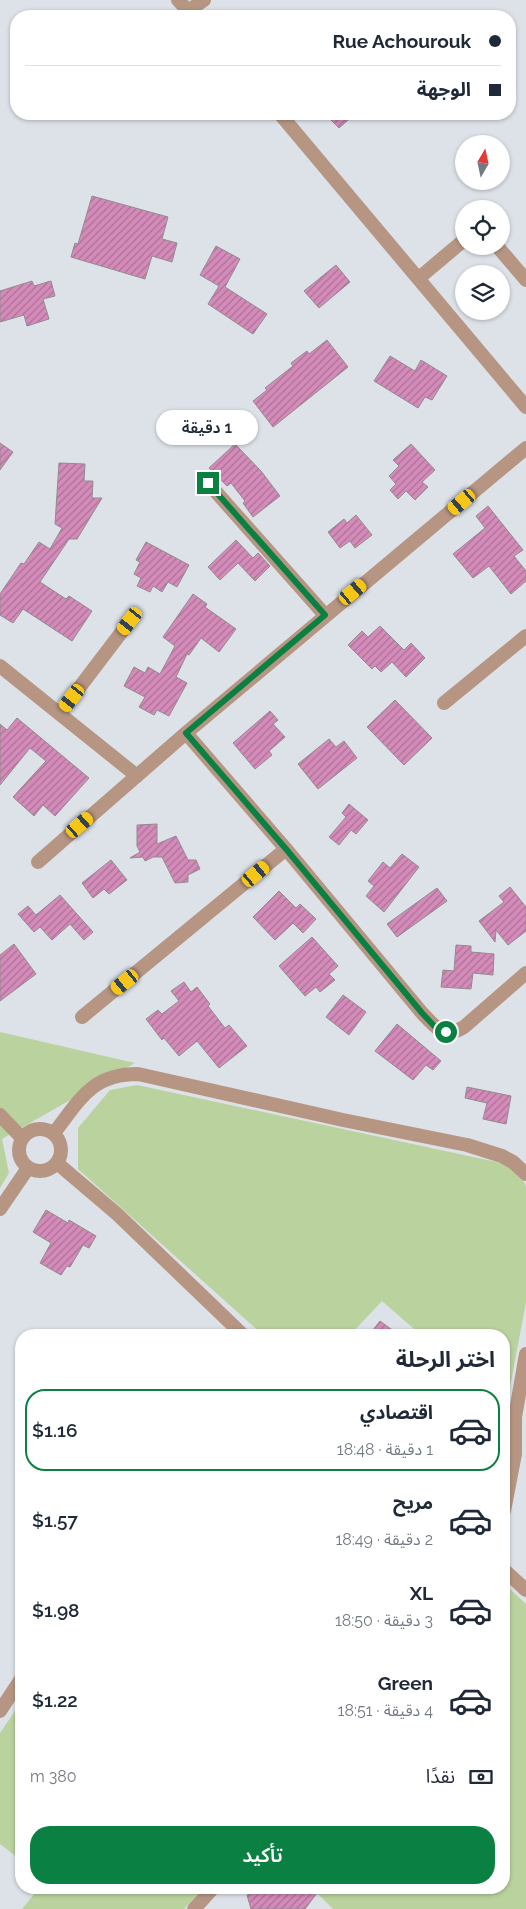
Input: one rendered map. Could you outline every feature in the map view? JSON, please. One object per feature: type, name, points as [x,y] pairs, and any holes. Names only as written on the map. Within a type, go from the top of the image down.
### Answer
[{"type":"street","points":[[178,0],[187,10]]},
{"type":"street","points":[[195,10],[204,0]]},
{"type":"street","points":[[285,120],[526,407]]},
{"type":"street","points":[[418,278],[455,247]]},
{"type":"street","points":[[505,255],[526,280]]},
{"type":"street","points":[[38,862],[325,615],[526,448]]},
{"type":"street","points":[[208,483],[325,615]]},
{"type":"street","points":[[60,713],[130,621]]},
{"type":"street","points":[[444,703],[526,636]]},
{"type":"street","points":[[0,666],[136,776]]},
{"type":"street","points":[[186,733],[286,849],[422,1013],[440,1031],[454,1032],[464,1027],[526,972]]},
{"type":"street","points":[[82,1017],[286,849]]},
{"type":"street","points":[[54,1133],[86,1092],[99,1082],[112,1076],[138,1074],[343,1120],[467,1145],[502,1156],[513,1162],[526,1174]]},
{"type":"street","points":[[0,1115],[22,1138]]},
{"type":"street","points":[[40,1128],[54,1133],[62,1149],[57,1163],[49,1170],[42,1172],[28,1168],[23,1164],[18,1152],[22,1138],[32,1130],[40,1128]]},
{"type":"street","points":[[57,1163],[117,1214],[238,1329]]},
{"type":"street","points":[[0,1209],[28,1168]]},
{"type":"street","points":[[510,1480],[515,1454],[514,1417],[526,1354]]},
{"type":"street","points":[[510,1575],[526,1590]]},
{"type":"street","points":[[0,1711],[15,1688]]},
{"type":"street","points":[[194,1909],[208,1894]]},
{"type":"green space","points":[[0,1032],[135,1063],[2,1139],[9,1173],[0,1188]]},
{"type":"green space","points":[[137,1085],[506,1164],[524,1182],[526,1187],[526,1302],[510,1387],[510,1329],[414,1329],[382,1301],[356,1329],[256,1329],[78,1169],[78,1128],[110,1090]]},
{"type":"green space","points":[[510,1589],[526,1604],[526,1909],[333,1909],[318,1894],[510,1894]]},
{"type":"green space","points":[[15,1711],[15,1855],[0,1844],[0,1733]]},
{"type":"green space","points":[[34,1894],[198,1894],[184,1909],[22,1909]]},
{"type":"building","points":[[331,120],[348,120],[339,128]]},
{"type":"building","points":[[92,196],[168,217],[162,239],[177,243],[172,262],[152,256],[145,279],[71,257],[75,243],[78,244]]},
{"type":"building","points":[[216,246],[240,259],[225,287],[267,314],[253,334],[208,304],[219,286],[200,275]]},
{"type":"building","points":[[336,265],[350,282],[319,308],[304,291]]},
{"type":"building","points":[[32,281],[34,286],[51,281],[55,296],[43,299],[49,319],[27,326],[24,315],[0,322],[0,291]]},
{"type":"building","points":[[327,340],[348,367],[273,427],[253,401],[267,390],[265,388],[293,366],[291,363],[307,351],[309,354]]},
{"type":"building","points":[[390,356],[415,371],[421,360],[447,376],[432,400],[425,397],[418,408],[374,381]]},
{"type":"building","points":[[0,443],[13,452],[0,470]]},
{"type":"building","points":[[235,444],[261,471],[280,496],[253,517],[243,503],[245,501],[231,483],[227,486],[209,468]]},
{"type":"building","points":[[411,444],[435,470],[422,482],[428,487],[415,500],[406,491],[398,499],[390,490],[396,484],[389,476],[399,466],[393,460]]},
{"type":"building","points":[[59,463],[85,464],[84,481],[93,481],[92,498],[102,498],[77,539],[69,539],[40,582],[66,599],[69,596],[92,611],[72,641],[23,609],[13,623],[0,615],[0,594],[21,563],[24,564],[39,542],[50,549],[62,528],[55,524]]},
{"type":"building","points":[[488,506],[523,550],[514,556],[526,571],[526,581],[511,594],[489,566],[473,578],[453,554],[485,528],[476,516]]},
{"type":"building","points":[[356,515],[372,535],[355,548],[350,541],[340,548],[328,532],[344,519],[347,523]]},
{"type":"building","points":[[236,540],[253,558],[258,553],[270,566],[255,581],[238,563],[220,580],[208,567]]},
{"type":"building","points":[[146,542],[189,565],[177,587],[168,582],[162,592],[153,586],[150,592],[137,586],[141,578],[134,574],[140,562],[136,560]]},
{"type":"building","points":[[193,594],[207,604],[205,607],[236,629],[219,652],[201,638],[189,655],[187,654],[176,677],[187,683],[169,716],[157,710],[154,715],[139,707],[145,697],[124,686],[134,667],[145,673],[148,667],[160,674],[175,646],[163,637]]},
{"type":"building","points":[[380,626],[404,650],[411,643],[425,658],[406,677],[392,662],[381,672],[375,666],[372,669],[348,645],[362,631],[368,637]]},
{"type":"building","points":[[395,700],[432,738],[404,765],[367,727]]},
{"type":"building","points":[[270,711],[278,720],[273,724],[285,737],[269,751],[272,755],[255,769],[233,743]]},
{"type":"building","points":[[17,718],[89,778],[55,816],[43,805],[34,816],[13,797],[46,761],[30,748],[0,785],[0,724],[7,730]]},
{"type":"building","points":[[329,739],[336,747],[344,741],[357,758],[318,789],[298,764]]},
{"type":"building","points":[[349,804],[368,820],[356,834],[351,830],[339,845],[329,837],[346,817],[342,813]]},
{"type":"building","points":[[157,824],[157,844],[176,836],[188,860],[196,860],[200,869],[188,875],[188,882],[175,883],[162,857],[153,857],[145,861],[143,857],[130,858],[140,852],[137,846],[137,825]]},
{"type":"building","points":[[402,854],[419,867],[384,912],[366,896],[374,886],[368,881],[383,862],[390,868]]},
{"type":"building","points":[[111,860],[127,880],[109,894],[104,889],[93,898],[82,883]]},
{"type":"building","points":[[510,887],[526,907],[526,931],[508,945],[496,930],[495,942],[479,921],[504,902],[499,896]]},
{"type":"building","points":[[437,888],[447,901],[397,937],[387,924]]},
{"type":"building","points":[[279,891],[296,908],[300,904],[316,919],[303,933],[293,923],[275,940],[253,917]]},
{"type":"building","points":[[60,895],[93,932],[84,940],[70,924],[52,940],[40,927],[34,932],[18,914],[28,906],[36,915]]},
{"type":"building","points":[[312,937],[338,966],[329,974],[335,980],[320,992],[316,987],[305,996],[279,966]]},
{"type":"building","points":[[14,944],[36,974],[0,1001],[0,955]]},
{"type":"building","points":[[456,945],[471,946],[471,952],[494,954],[493,975],[473,973],[471,989],[441,987],[443,970],[454,971]]},
{"type":"building","points":[[184,982],[191,992],[197,987],[210,1004],[208,1006],[225,1028],[229,1025],[247,1046],[219,1068],[197,1041],[179,1056],[164,1038],[162,1040],[146,1019],[158,1010],[162,1014],[179,1001],[171,991]]},
{"type":"building","points":[[343,995],[366,1012],[349,1035],[326,1017]]},
{"type":"building","points":[[397,1024],[441,1061],[433,1070],[426,1065],[413,1080],[375,1051]]},
{"type":"building","points":[[467,1087],[511,1096],[506,1124],[483,1119],[487,1103],[465,1098]]},
{"type":"building","points":[[46,1210],[68,1223],[69,1220],[96,1236],[89,1248],[83,1245],[70,1267],[67,1266],[61,1275],[40,1263],[51,1243],[33,1232]]},
{"type":"building","points":[[380,1321],[391,1329],[374,1329]]},
{"type":"building","points":[[316,1894],[305,1909],[251,1909],[247,1895]]},
{"type":"route","points":[[208,483],[325,615],[186,733],[286,849],[422,1013],[436,1028],[446,1032]]}]
